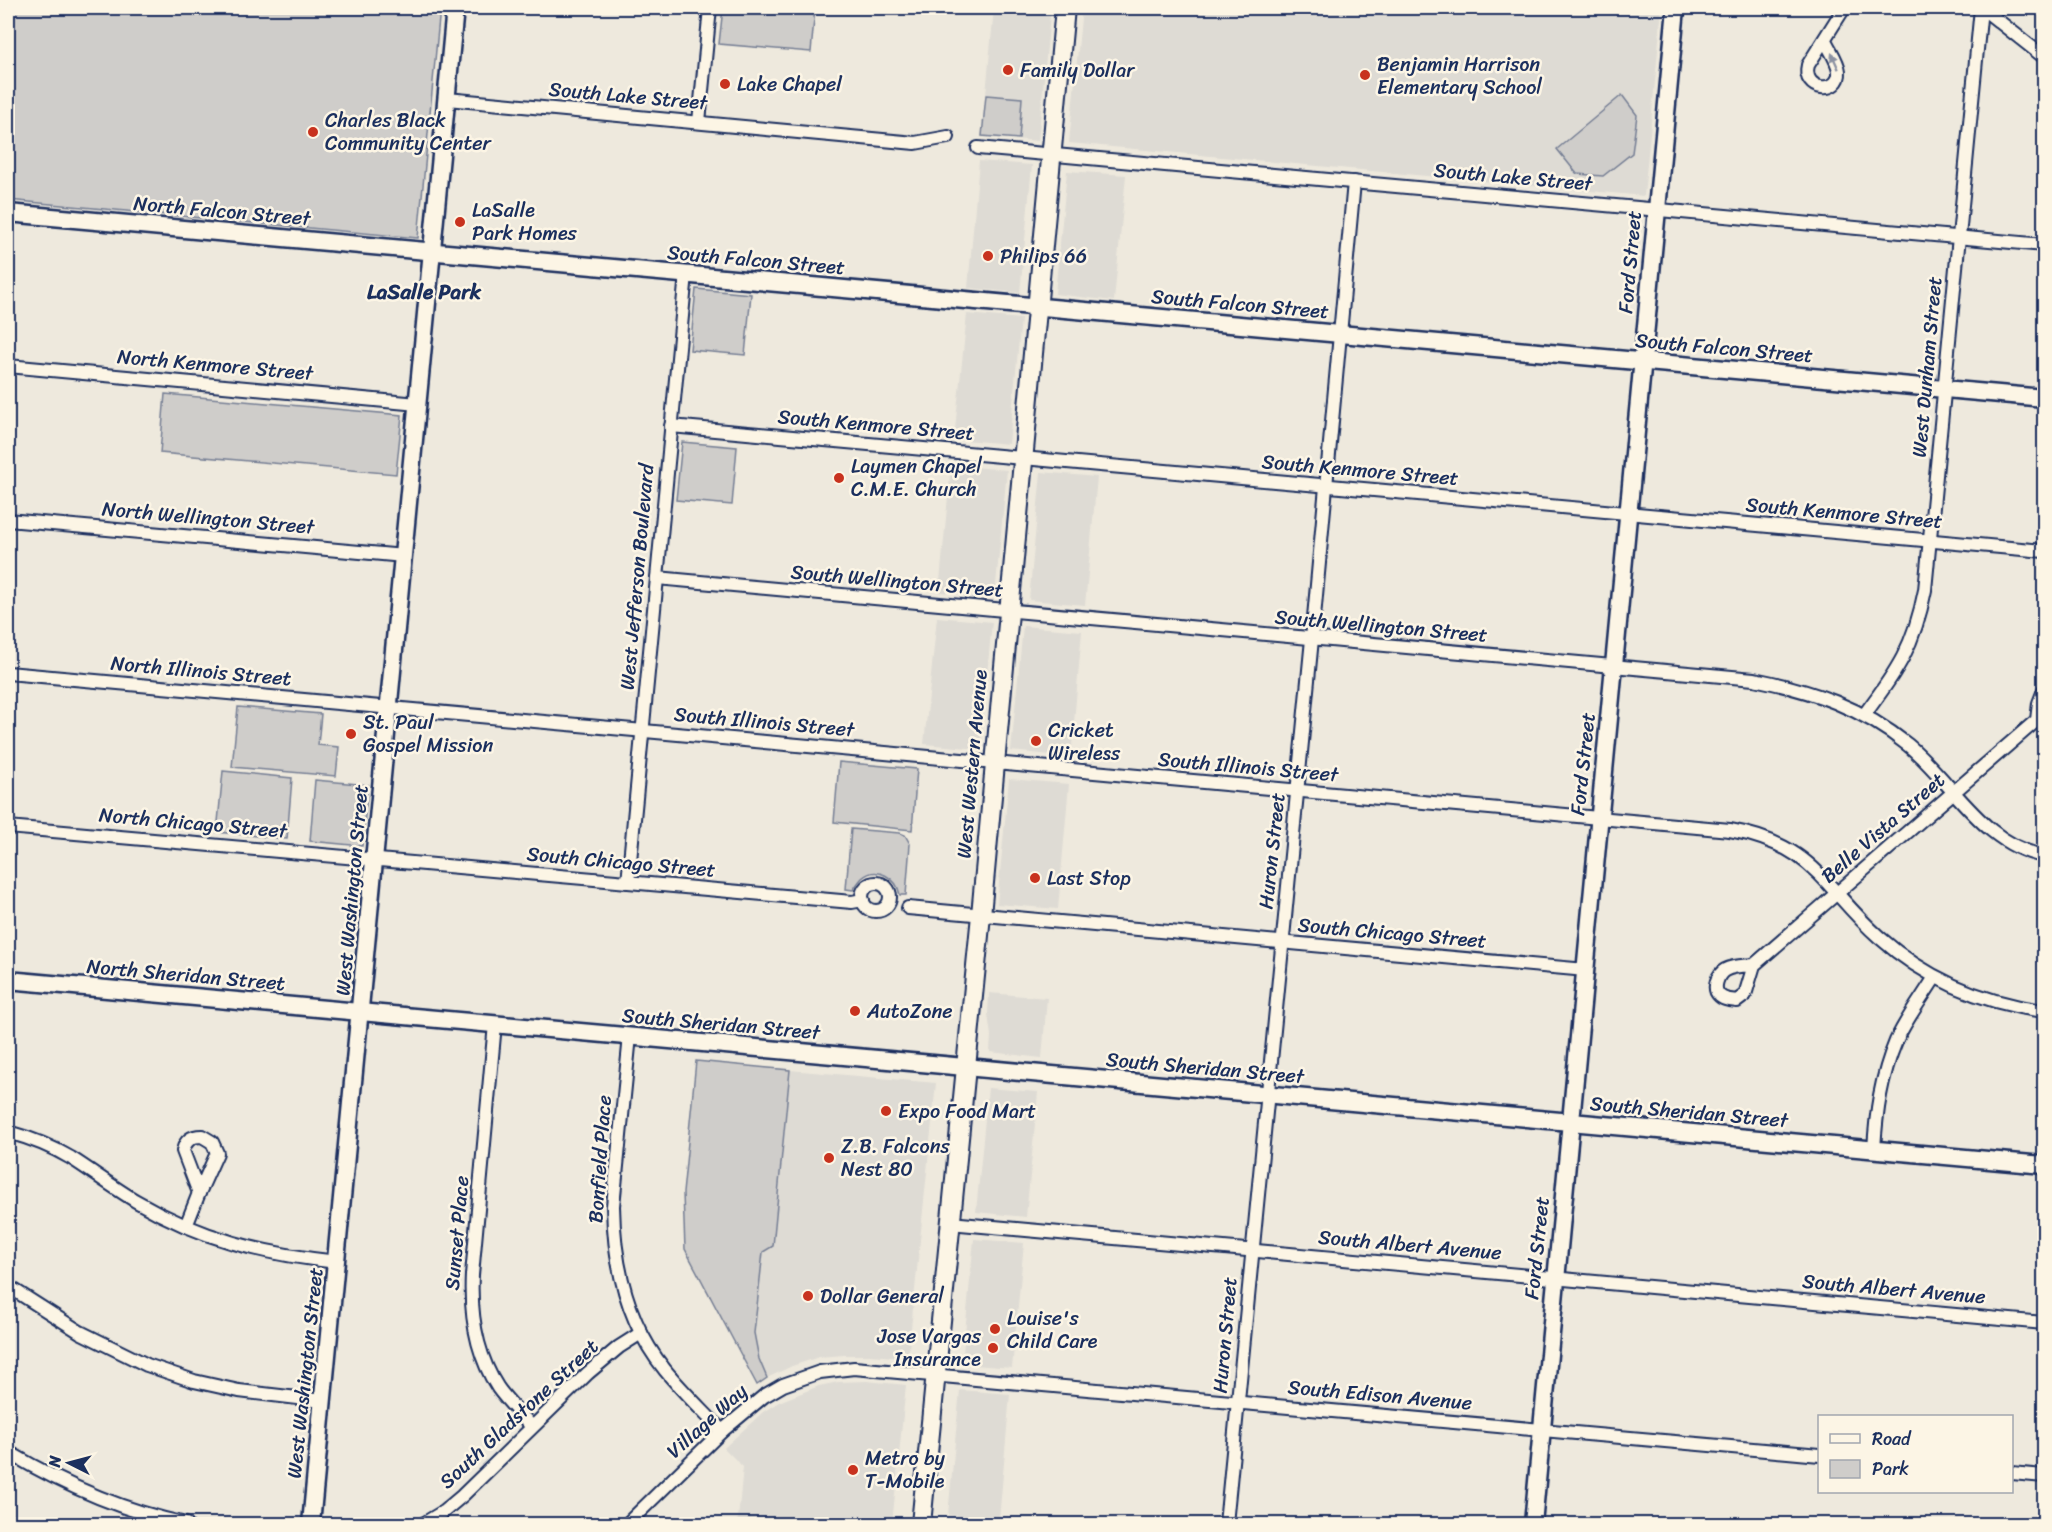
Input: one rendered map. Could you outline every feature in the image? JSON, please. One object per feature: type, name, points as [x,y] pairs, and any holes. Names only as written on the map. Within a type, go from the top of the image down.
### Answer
[{"type":"main road","name":"West Western Avenue","points":[[921,1524],[981,915],[1065,8]]},
{"type":"street","name":"West Washington Street","points":[[311,1524],[362,1012],[455,8]]},
{"type":"street","points":[[699,122],[710,8]]},
{"type":"street","name":"Ford Street","points":[[1533,1524],[1540,1430],[1586,970],[1676,8]]},
{"type":"street","points":[[1825,40],[1844,8]]},
{"type":"street","points":[[1982,8],[2044,57]]},
{"type":"street","name":"West Dunham Street","points":[[1864,715],[1901,663],[1913,637],[1926,590],[1982,8]]},
{"type":"street","name":"South Lake Street","points":[[447,99],[915,143],[948,137]]},
{"type":"street","name":"South Lake Street","points":[[978,148],[2044,245]]},
{"type":"street","name":"Huron Street","points":[[1226,1524],[1298,791],[1354,182]]},
{"type":"street","name":"North Falcon Street","points":[[8,213],[433,251]]},
{"type":"street","name":"South Falcon Street","points":[[433,251],[2044,398]]},
{"type":"street","name":"West Jefferson Boulevard","points":[[628,882],[686,274]]},
{"type":"street","name":"North Kenmore Street","points":[[8,366],[418,404]]},
{"type":"street","name":"South Kenmore Street","points":[[671,426],[2044,551]]},
{"type":"street","name":"North Wellington Street","points":[[8,519],[404,556]]},
{"type":"street","name":"South Wellington Street","points":[[657,578],[1754,680],[1786,686],[1835,701],[1864,715],[1909,746],[1985,826],[2002,839],[2021,849],[2044,856]]},
{"type":"street","name":"North Illinois Street","points":[[8,673],[390,708]]},
{"type":"street","name":"Belle Vista Street","points":[[1754,965],[2041,720],[2039,703],[2044,690]]},
{"type":"street","name":"South Illinois Street","points":[[390,708],[1730,830],[1765,838],[1791,850],[1809,863],[1884,942],[1935,977],[1983,998],[2044,1011]]},
{"type":"street","name":"North Chicago Street","points":[[8,827],[375,858]]},
{"type":"street","name":"South Chicago Street","points":[[375,858],[852,902],[862,900]]},
{"type":"street","name":"South Chicago Street","points":[[908,908],[1586,970]]},
{"type":"street","points":[[1874,1150],[1877,1106],[1889,1060],[1907,1021],[1935,977]]},
{"type":"street","name":"North Sheridan Street","points":[[8,980],[362,1012]]},
{"type":"street","name":"South Sheridan Street","points":[[362,1012],[2044,1165]]},
{"type":"street","name":"Sunset Place","points":[[495,1024],[472,1275],[472,1313],[475,1333],[489,1371],[498,1387],[532,1427]]},
{"type":"street","name":"Bonfield Place","points":[[630,1036],[616,1177],[614,1234],[617,1262],[624,1290],[641,1333],[665,1370],[723,1431]]},
{"type":"street","points":[[8,1132],[44,1144],[70,1157],[136,1201],[186,1226],[223,1241],[290,1257],[337,1262]]},
{"type":"street","points":[[186,1226],[199,1193]]},
{"type":"street","name":"South Albert Avenue","points":[[951,1222],[2044,1323]]},
{"type":"street","points":[[8,1286],[80,1332],[147,1365],[194,1381],[239,1391],[323,1401]]},
{"type":"street","name":"South Gladstone Street","points":[[423,1524],[443,1512],[462,1496],[605,1357],[641,1333]]},
{"type":"street","name":"Village Way","points":[[627,1524],[723,1431],[764,1396],[783,1385],[820,1372],[864,1368],[936,1374]]},
{"type":"street","name":"South Edison Avenue","points":[[936,1374],[1818,1455]]},
{"type":"street","points":[[8,1452],[41,1472],[107,1502],[185,1524]]},
{"type":"street","points":[[2013,1473],[2044,1476]]},
{"type":"shaded area","name":"Benjamin Harrison Elementary School","points":[[1082,8],[1662,8],[1644,196],[1069,143]]},
{"type":"shaded area","points":[[994,9],[1050,15],[1038,141],[982,136]]},
{"type":"shaded area","points":[[979,161],[1032,165],[1020,293],[968,288]]},
{"type":"shaded area","points":[[1067,171],[1126,175],[1114,301],[1055,294]]},
{"type":"shaded area","points":[[967,314],[1021,319],[1009,444],[954,439]]},
{"type":"shaded area","points":[[951,465],[1007,470],[995,595],[993,596],[939,592]]},
{"type":"shaded area","points":[[1041,472],[1097,477],[1085,605],[1029,600]]},
{"type":"shaded area","points":[[937,617],[992,622],[980,749],[924,744]]},
{"type":"shaded area","points":[[1023,626],[1082,631],[1071,757],[1011,751]]},
{"type":"shaded area","points":[[1009,779],[1069,784],[1058,909],[997,904]]},
{"type":"shaded area","points":[[989,993],[1047,998],[1042,1058],[990,1052]]},
{"type":"shaded area","points":[[790,1070],[936,1083],[908,1358],[869,1355],[819,1357],[767,1378],[759,1359],[754,1333],[763,1252],[773,1246]]},
{"type":"shaded area","points":[[988,1088],[1038,1092],[1026,1217],[976,1212]]},
{"type":"shaded area","points":[[974,1239],[1024,1243],[1012,1368],[962,1364]]},
{"type":"shaded area","points":[[867,1381],[906,1385],[892,1524],[732,1524],[738,1519],[743,1467],[724,1448],[763,1412],[779,1402],[819,1386],[838,1382]]},
{"type":"shaded area","points":[[960,1390],[1010,1394],[999,1520],[948,1515]]},
{"type":"green space","points":[[8,8],[440,8],[418,238],[8,200]]},
{"type":"green space","points":[[723,8],[815,8],[811,52],[719,44]]},
{"type":"green space","points":[[986,95],[1022,98],[1019,139],[982,136]]},
{"type":"green space","points":[[1622,95],[1637,115],[1632,153],[1603,176],[1577,174],[1557,149]]},
{"type":"green space","points":[[696,289],[751,294],[745,355],[690,350]]},
{"type":"green space","points":[[165,394],[402,415],[396,474],[160,453]]},
{"type":"green space","points":[[682,442],[737,447],[732,505],[676,500]]},
{"type":"green space","points":[[238,707],[321,714],[318,745],[339,747],[336,776],[232,767]]},
{"type":"green space","points":[[839,762],[917,769],[912,830],[834,822]]},
{"type":"green space","points":[[223,771],[292,778],[287,839],[217,832]]},
{"type":"green space","points":[[315,780],[368,785],[362,846],[310,841]]},
{"type":"green space","points":[[851,829],[905,835],[910,844],[906,895],[900,895],[895,883],[880,873],[868,874],[853,890],[846,889]]},
{"type":"green space","points":[[696,1061],[790,1070],[773,1246],[763,1252],[754,1333],[759,1359],[767,1378],[757,1385],[685,1249],[683,1193]]},
{"type":"place","name":"Family Dollar","points":[[1008,70]]},
{"type":"place","name":"Benjamin Harrison Elementary School","points":[[1365,75]]},
{"type":"place","name":"Lake Chapel","points":[[725,84]]},
{"type":"place","name":"Charles Black Community Center","points":[[313,132]]},
{"type":"place","name":"LaSalle Park Homes","points":[[460,222]]},
{"type":"place","name":"Philips 66","points":[[988,256]]},
{"type":"place","name":"Laymen Chapel C.M.E. Church","points":[[839,478]]},
{"type":"place","name":"St. Paul Gospel Mission","points":[[351,734]]},
{"type":"place","name":"Cricket Wireless","points":[[1036,741]]},
{"type":"place","name":"Last Stop","points":[[1035,878]]},
{"type":"place","name":"AutoZone","points":[[855,1011]]},
{"type":"place","name":"Expo Food Mart","points":[[886,1111]]},
{"type":"place","name":"Z.B. Falcons Nest 80","points":[[829,1158]]},
{"type":"place","name":"Dollar General","points":[[808,1296]]},
{"type":"place","name":"Louise's Child Care","points":[[995,1329]]},
{"type":"place","name":"Jose Vargas Insurance","points":[[993,1348]]},
{"type":"place","name":"Metro by T-Mobile","points":[[853,1470]]},
{"type":"district","name":"LaSalle Park","points":[[424,292]]}]
